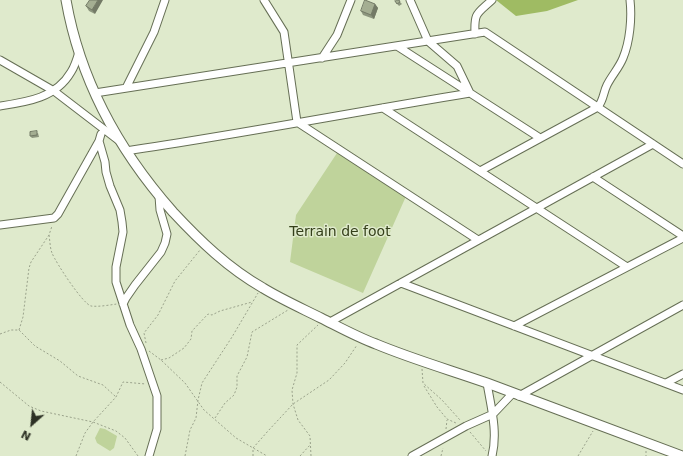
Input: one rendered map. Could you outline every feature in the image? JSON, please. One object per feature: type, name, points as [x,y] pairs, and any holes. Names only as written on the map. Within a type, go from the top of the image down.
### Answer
[{"type":"main road","points":[[65,1],[80,52],[95,93],[120,142],[159,196],[204,245],[234,269],[261,287],[296,306],[362,338],[682,456]]},
{"type":"street","points":[[126,88],[154,32],[165,0]]},
{"type":"street","points":[[264,0],[284,32],[296,122],[478,240]]},
{"type":"street","points":[[322,58],[337,35],[351,0]]},
{"type":"street","points":[[410,0],[428,41],[457,66],[470,93]]},
{"type":"street","points":[[475,34],[476,15],[492,0]]},
{"type":"street","points":[[480,171],[598,107],[603,101],[607,84],[623,58],[631,20],[630,0]]},
{"type":"street","points":[[95,93],[485,32],[683,164]]},
{"type":"street","points":[[396,46],[540,138]]},
{"type":"street","points":[[0,106],[21,103],[43,97],[54,91],[67,79],[80,52]]},
{"type":"street","points":[[0,60],[54,91],[120,142]]},
{"type":"street","points":[[126,151],[470,93]]},
{"type":"street","points":[[383,108],[627,267]]},
{"type":"street","points":[[0,225],[54,218],[58,214],[100,138],[110,186],[120,210],[122,222],[123,232],[117,257],[116,274],[118,288],[134,334],[144,349],[157,396],[157,429],[149,456]]},
{"type":"street","points":[[327,321],[401,283],[653,144]]},
{"type":"street","points":[[514,326],[683,237],[593,177]]},
{"type":"street","points":[[123,304],[138,280],[161,252],[165,243],[166,234],[160,210],[159,196]]},
{"type":"street","points":[[401,283],[683,390]]},
{"type":"street","points":[[412,456],[466,426],[493,414],[516,394],[592,355],[683,305]]},
{"type":"street","points":[[666,383],[683,374]]},
{"type":"street","points":[[486,383],[493,414],[495,432],[494,447],[489,454]]},
{"type":"path","points":[[19,330],[23,317],[29,268],[31,262],[49,235],[54,218]]},
{"type":"path","points":[[49,235],[52,252],[57,262],[87,304],[92,306],[123,304]]},
{"type":"path","points":[[204,245],[175,281],[158,315],[144,333],[144,349],[161,360],[185,383],[204,410],[236,438],[267,456]]},
{"type":"path","points":[[185,456],[190,430],[196,418],[202,383],[232,337],[261,287]]},
{"type":"path","points":[[161,360],[169,358],[184,348],[191,339],[192,331],[208,314],[212,315],[220,311],[253,302]]},
{"type":"path","points":[[215,419],[225,403],[234,395],[237,387],[238,376],[247,358],[252,332],[296,306]]},
{"type":"path","points":[[311,456],[310,436],[298,420],[293,404],[292,390],[298,373],[297,345],[327,321]]},
{"type":"path","points":[[0,334],[11,330],[19,330],[35,346],[60,361],[78,376],[102,385],[116,398]]},
{"type":"path","points":[[253,456],[253,448],[293,404],[329,380],[345,363],[362,338]]},
{"type":"path","points":[[422,361],[423,383],[437,407],[447,419],[466,426]]},
{"type":"path","points":[[0,382],[29,406],[41,412],[93,422],[116,432],[126,438],[138,456]]},
{"type":"path","points":[[76,456],[85,433],[93,422],[116,398],[123,382],[154,384]]},
{"type":"path","points":[[423,383],[442,400],[489,454]]},
{"type":"path","points":[[578,456],[597,424]]},
{"type":"path","points":[[300,456],[310,446]]},
{"type":"green space","points":[[496,0],[578,0],[547,11],[516,16]]},
{"type":"green space","name":"Terrain de foot","points":[[339,150],[407,194],[363,293],[290,262],[296,215]]},
{"type":"green space","points":[[100,428],[105,429],[117,436],[114,448],[110,451],[97,443],[95,438]]},
{"type":"building","points":[[90,0],[98,0],[92,10],[86,6]]},
{"type":"building","points":[[365,0],[375,4],[371,15],[361,11]]},
{"type":"building","points":[[399,0],[400,2],[397,4],[395,1]]},
{"type":"building","points":[[37,131],[37,135],[30,136],[30,132]]}]
